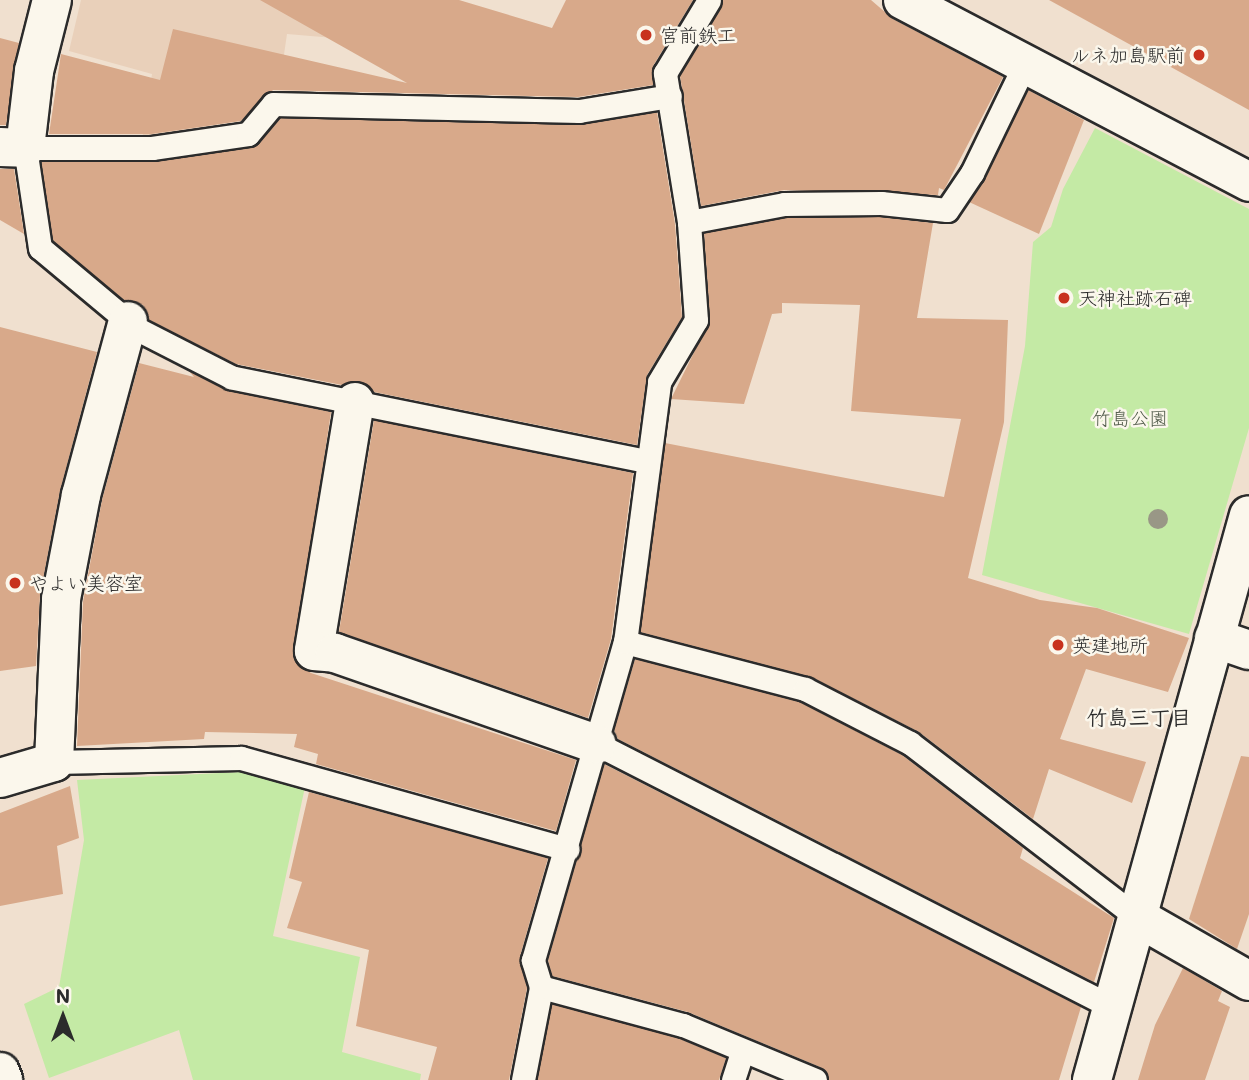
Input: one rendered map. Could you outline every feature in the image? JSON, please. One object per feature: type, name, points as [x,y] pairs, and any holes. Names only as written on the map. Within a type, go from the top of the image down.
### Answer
[{"type":"street","points":[[13,148],[52,0]]},
{"type":"street","points":[[903,0],[1249,182]]},
{"type":"street","points":[[0,778],[54,762],[61,599],[81,495],[128,321]]},
{"type":"street","points":[[355,402],[314,651],[335,653],[597,744]]},
{"type":"street","points":[[1092,1080],[1138,917],[1232,644],[1249,515]]},
{"type":"street","points":[[1138,917],[1249,981]]},
{"type":"street","points":[[0,1072],[3,1080]]},
{"type":"lane","points":[[523,1080],[541,987],[533,960],[568,849],[625,642],[646,461],[659,382],[696,320],[689,222],[665,72],[709,0]]},
{"type":"lane","points":[[689,222],[784,204],[881,203],[947,210],[972,173],[1024,66]]},
{"type":"lane","points":[[646,461],[231,377],[128,321],[40,248],[13,148],[152,148],[248,134],[273,104],[579,111],[670,96]]},
{"type":"lane","points":[[625,642],[805,690],[910,743],[1138,917]]},
{"type":"lane","points":[[597,744],[1112,1007]]},
{"type":"lane","points":[[54,762],[241,758],[568,849]]},
{"type":"lane","points":[[541,987],[683,1025],[742,1053],[815,1080]]},
{"type":"lane","points":[[733,1080],[742,1053]]},
{"type":"shaded area","points":[[81,0],[345,0],[334,38],[287,34],[279,89],[260,89],[248,118],[142,140],[152,74],[69,51]]},
{"type":"green space","name":"竹島公園","points":[[1095,128],[1249,209],[1249,428],[1189,634],[982,575],[1025,346],[1033,242],[1051,227],[1063,189]]},
{"type":"green space","points":[[241,772],[305,787],[273,936],[360,957],[342,1052],[421,1074],[420,1080],[193,1080],[179,1030],[49,1078],[24,1004],[59,987],[84,840],[77,780]]},
{"type":"building","points":[[260,0],[459,0],[552,28],[566,0],[693,0],[653,66],[653,85],[578,97],[273,90],[241,121],[151,134],[49,134],[61,54],[160,80],[173,29],[407,83]]},
{"type":"building","points":[[723,0],[871,0],[893,19],[1003,77],[944,190],[939,188],[938,195],[784,190],[701,206],[680,76]]},
{"type":"building","name":"ルネ加島駅前","points":[[1049,0],[1249,0],[1249,110]]},
{"type":"building","points":[[0,38],[19,43],[6,125],[0,125]]},
{"type":"building","points":[[1028,90],[1084,120],[1039,234],[969,202]]},
{"type":"building","points":[[657,112],[675,224],[682,317],[647,375],[637,445],[374,392],[359,381],[342,385],[236,364],[149,320],[143,305],[124,300],[53,241],[41,162],[152,162],[250,148],[279,118],[579,125]]},
{"type":"building","points":[[0,169],[14,169],[24,234],[0,220]]},
{"type":"building","points":[[880,217],[933,223],[917,318],[1008,320],[1004,422],[968,578],[1040,600],[1097,608],[1189,638],[1168,692],[1086,669],[1060,739],[1146,762],[1132,803],[1049,769],[1033,819],[919,732],[811,677],[640,632],[665,443],[944,497],[961,419],[851,411],[860,305],[782,303],[782,313],[772,314],[744,404],[671,399],[710,320],[704,233],[785,218]]},
{"type":"building","points":[[0,327],[97,352],[60,491],[40,595],[36,666],[0,671]]},
{"type":"building","points":[[139,363],[194,377],[189,371],[228,391],[331,412],[294,660],[311,673],[576,760],[556,831],[316,764],[318,754],[294,747],[297,734],[205,732],[204,739],[77,746],[83,602],[102,500]]},
{"type":"building","points":[[374,420],[633,473],[611,639],[588,718],[339,632]]},
{"type":"building","points":[[635,659],[800,702],[902,755],[1023,848],[1020,858],[1114,918],[1094,982],[618,739],[614,730]]},
{"type":"building","points":[[1241,756],[1249,757],[1249,914],[1237,949],[1189,919]]},
{"type":"building","points":[[604,764],[1081,1007],[1059,1080],[829,1080],[820,1067],[688,1012],[552,976],[548,960]]},
{"type":"building","points":[[70,786],[79,838],[57,846],[63,894],[0,906],[0,813]]},
{"type":"building","points":[[309,792],[548,858],[520,956],[527,988],[509,1080],[428,1080],[437,1047],[356,1026],[369,950],[287,928],[302,882],[289,878]]},
{"type":"building","points":[[1183,968],[1222,991],[1218,1001],[1230,1007],[1205,1080],[1138,1080],[1155,1025]]},
{"type":"building","points":[[552,1004],[678,1038],[726,1058],[719,1080],[537,1080]]},
{"type":"place","name":"宮前鉄工","points":[[646,35]]},
{"type":"place","name":"ルネ加島駅前","points":[[1199,55]]},
{"type":"place","name":"天神社跡石碑","points":[[1064,298]]},
{"type":"place","name":"やよい美容室","points":[[15,583]]},
{"type":"place","name":"英建地所","points":[[1058,645]]},
{"type":"district","name":"竹島三丁目","points":[[1139,717]]}]
